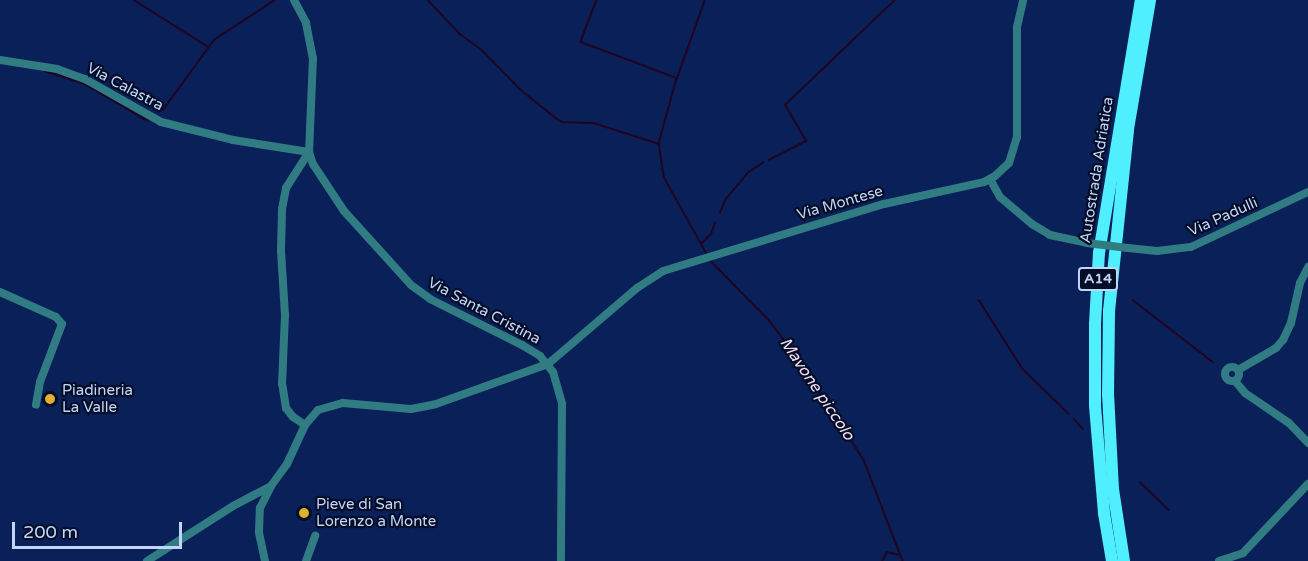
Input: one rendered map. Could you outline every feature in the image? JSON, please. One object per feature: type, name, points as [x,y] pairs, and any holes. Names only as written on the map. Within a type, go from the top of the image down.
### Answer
[{"type":"highway","name":"Autostrada Adriatica","points":[[1112,561],[1104,513],[1095,405],[1095,324],[1101,242],[1141,0]]},
{"type":"highway","name":"Autostrada Adriatica","points":[[1124,561],[1113,489],[1108,395],[1109,311],[1128,129],[1150,0]]},
{"type":"street","name":"Via Santa Cristina","points":[[294,0],[306,23],[313,58],[309,152],[313,164],[344,211],[411,285],[430,299],[522,345],[548,364],[558,384],[562,404],[561,561]]},
{"type":"street","points":[[990,179],[1009,163],[1016,145],[1017,27],[1021,2]]},
{"type":"street","name":"Via Calastra","points":[[0,60],[57,69],[85,79],[161,122],[233,140],[309,152]]},
{"type":"street","points":[[305,425],[293,417],[286,408],[282,384],[285,315],[281,251],[282,210],[286,188],[309,152]]},
{"type":"street","name":"Via Padulli","points":[[990,179],[1000,197],[1032,224],[1050,235],[1087,243],[1157,250],[1191,247],[1308,192]]},
{"type":"street","name":"Via Montese","points":[[548,364],[650,278],[663,271],[884,204],[990,179]]},
{"type":"street","points":[[1238,370],[1267,355],[1283,340],[1291,323],[1298,288],[1308,267]]},
{"type":"street","points":[[0,292],[56,317],[62,324],[40,382],[36,405]]},
{"type":"street","points":[[265,561],[259,519],[260,508],[288,464],[305,425],[318,410],[329,405],[343,403],[422,408],[548,364]]},
{"type":"street","points":[[1238,370],[1231,367],[1225,372],[1227,379],[1235,381],[1245,393],[1289,423],[1308,443]]},
{"type":"street","points":[[1235,381],[1239,375],[1238,370]]},
{"type":"street","points":[[1219,561],[1243,553],[1308,484]]},
{"type":"street","points":[[147,561],[233,506],[272,486]]},
{"type":"street","points":[[306,561],[315,536]]},
{"type":"waterway","points":[[134,0],[207,46]]},
{"type":"waterway","points":[[163,110],[214,40],[275,0]]},
{"type":"waterway","name":"Mavone piccolo","points":[[428,0],[460,34],[481,49],[520,89],[562,122],[594,123],[659,144],[664,177],[707,254]]},
{"type":"waterway","name":"Mavone piccolo","points":[[597,0],[581,42],[677,78],[659,144]]},
{"type":"waterway","name":"Mavone piccolo","points":[[677,78],[705,0]]},
{"type":"waterway","name":"Mavone piccolo","points":[[769,160],[806,141],[785,105],[895,0]]},
{"type":"waterway","points":[[45,71],[83,83],[148,121]]},
{"type":"waterway","name":"Mavone piccolo","points":[[720,213],[726,199],[749,172],[763,163]]},
{"type":"waterway","name":"Mavone piccolo","points":[[701,244],[711,234],[715,223]]},
{"type":"waterway","name":"Mavone piccolo","points":[[711,261],[769,320],[799,359],[864,460],[903,561]]},
{"type":"waterway","name":"Mavone piccolo","points":[[979,300],[1023,369],[1069,414]]},
{"type":"waterway","name":"Mavone piccolo","points":[[1133,300],[1213,362]]},
{"type":"waterway","name":"Mavone piccolo","points":[[1074,419],[1083,429]]},
{"type":"waterway","name":"Mavone piccolo","points":[[1140,482],[1169,510]]},
{"type":"waterway","name":"Mavone piccolo","points":[[882,561],[887,552],[900,555]]},
{"type":"place","name":"Piadineria La Valle","points":[[50,399]]},
{"type":"place","name":"Pieve di San Lorenzo a Monte","points":[[304,513]]}]
